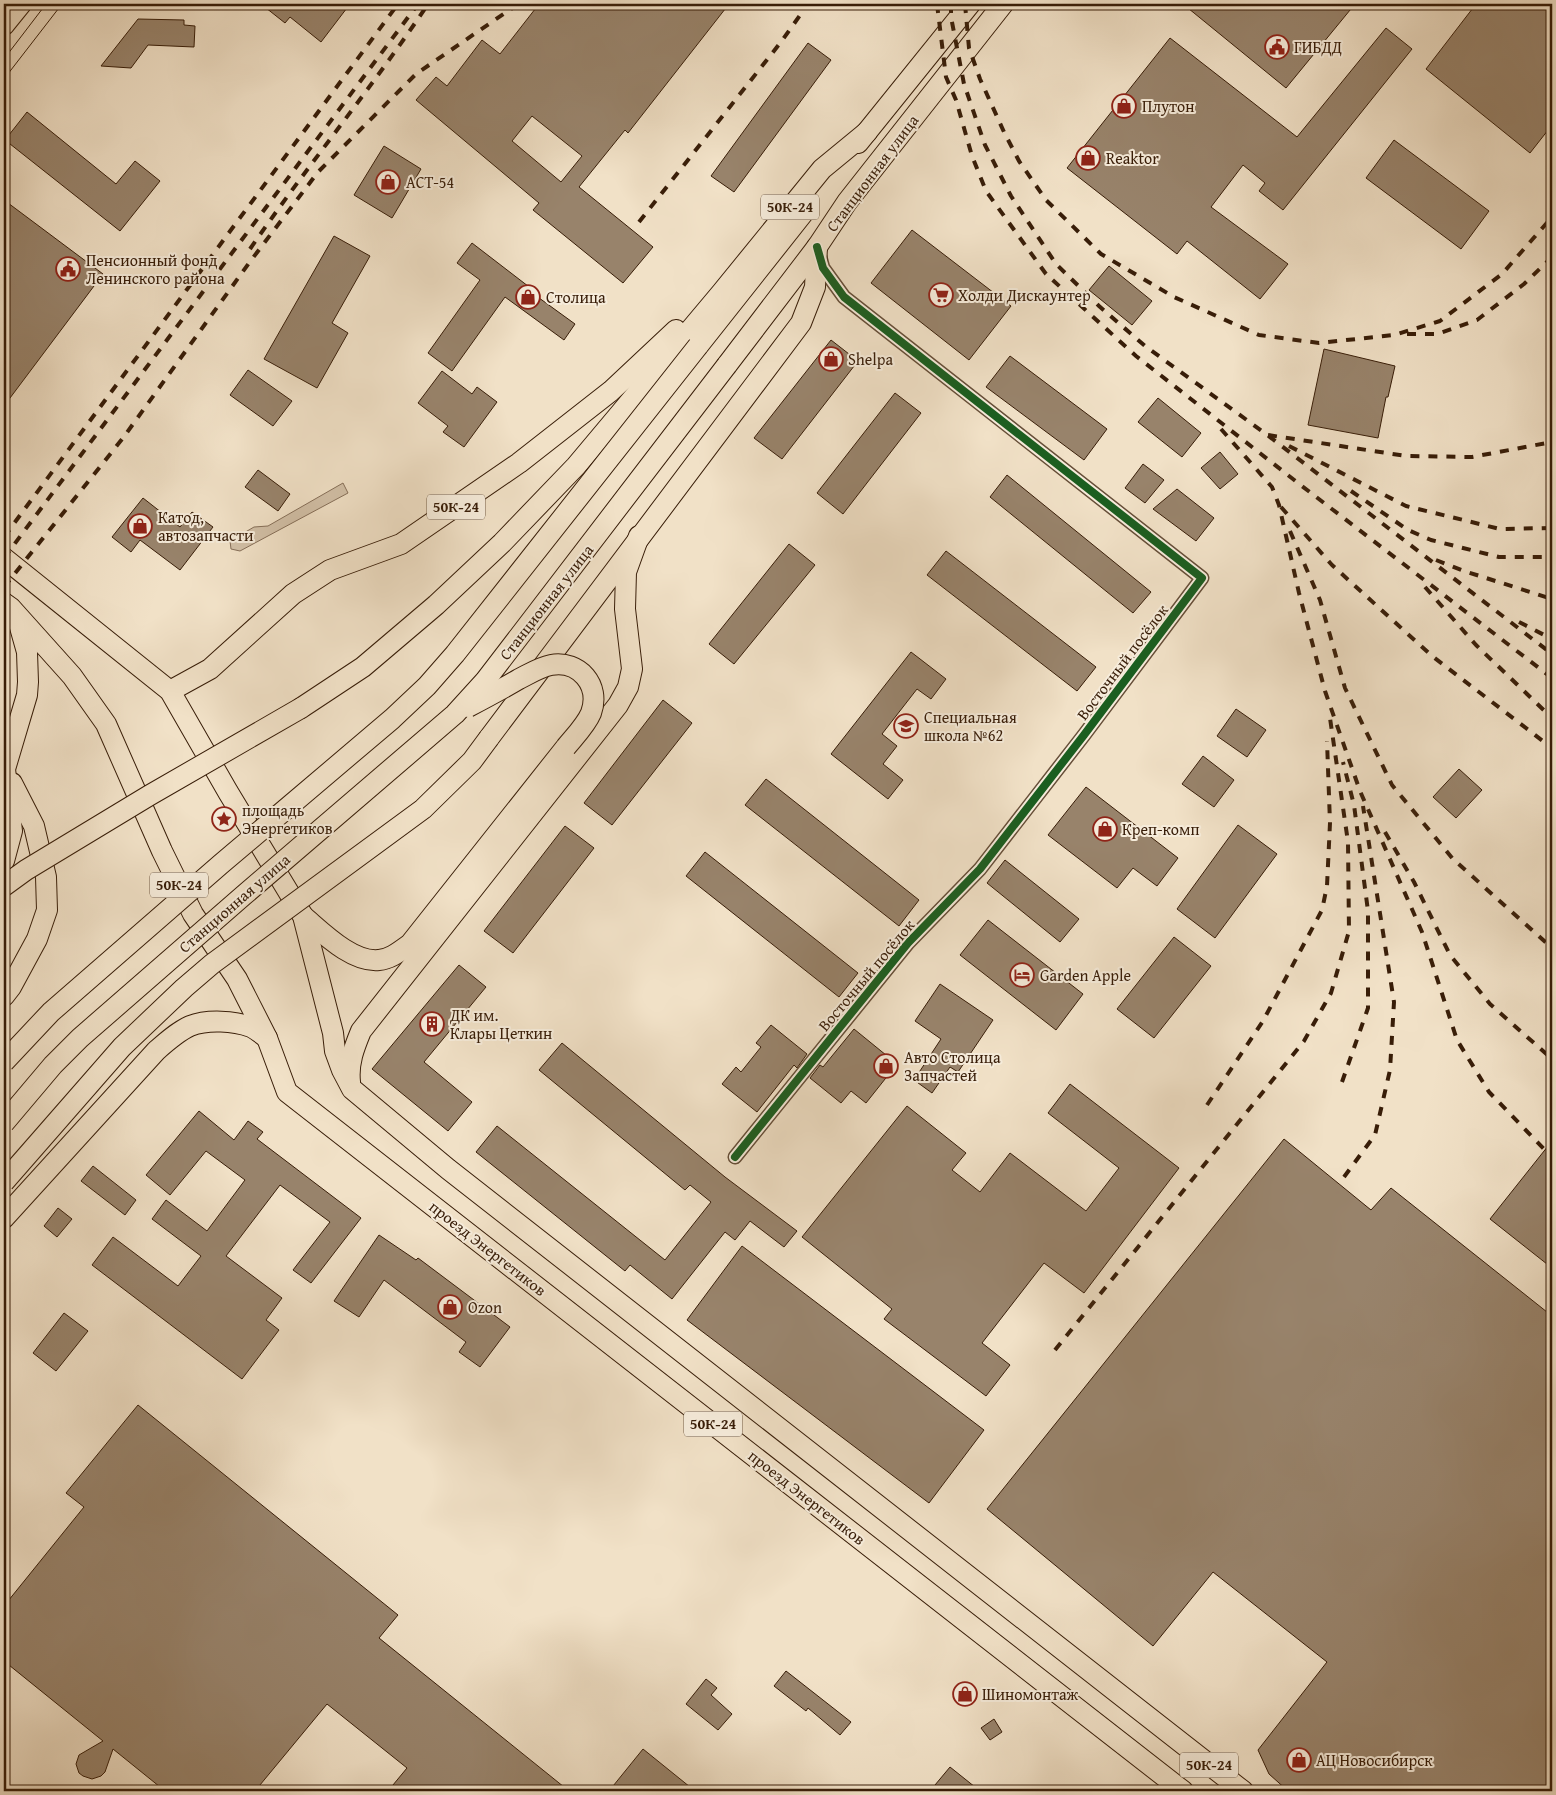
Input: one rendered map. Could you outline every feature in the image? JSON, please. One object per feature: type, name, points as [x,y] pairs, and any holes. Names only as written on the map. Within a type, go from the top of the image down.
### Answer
[{"type":"main road","points":[[4,25],[20,4]]},
{"type":"main road","name":"Станционная улица","points":[[4,1062],[51,1012],[392,719],[427,686],[455,654],[970,4]]},
{"type":"main road","name":"Станционная улица","points":[[4,1123],[47,1071],[80,1038],[455,714],[486,680],[817,247],[847,202],[1004,4]]},
{"type":"main road","points":[[867,132],[890,148]]},
{"type":"main road","name":"50К-24","points":[[867,132],[822,168],[722,292],[662,342],[611,391],[519,463],[401,544],[330,570],[292,594],[210,669],[170,691],[228,792],[304,916],[333,1033],[335,1051],[352,1089],[448,1169],[1243,1791]]},
{"type":"main road","points":[[4,1182],[122,1047],[184,988],[212,964],[423,809],[466,766],[801,323],[815,287],[817,247]]},
{"type":"main road","points":[[4,886],[26,870],[150,795],[301,708],[363,667],[436,605],[502,543],[576,466],[722,292]]},
{"type":"main road","points":[[350,1084],[349,1070],[352,1050],[361,1031],[618,705],[625,693],[632,669],[625,609],[626,572],[639,536]]},
{"type":"main road","points":[[4,558],[170,691]]},
{"type":"main road","points":[[4,861],[12,831],[5,769],[27,696],[28,682],[27,652],[10,609]]},
{"type":"main road","name":"50К-24","points":[[10,609],[72,676],[106,724],[162,851],[193,914],[238,980],[267,1038]]},
{"type":"main road","points":[[304,916],[333,941],[364,959],[378,961],[393,956],[410,944],[566,747],[591,713],[594,698],[590,682],[579,671],[565,664],[549,665],[455,714]]},
{"type":"main road","points":[[5,769],[34,826],[46,876],[47,910],[37,939],[8,992]]},
{"type":"main road","points":[[4,1218],[156,1051],[175,1036],[191,1026],[214,1022],[240,1024],[253,1028],[267,1038]]},
{"type":"main road","name":"проезд Энергетиков","points":[[267,1038],[287,1092],[1183,1791]]},
{"type":"street","name":"Восточный посёлок","points":[[735,1157],[908,943],[980,868],[1090,728],[1202,578],[844,297],[823,268],[817,247]]},
{"type":"shaded area","points":[[343,483],[348,493],[240,551],[231,549],[230,541],[254,527],[268,526]]},
{"type":"building","points":[[261,4],[350,4],[321,42],[290,17],[285,23]]},
{"type":"building","points":[[539,4],[729,4],[628,133],[625,130],[579,187],[653,247],[623,283],[533,210],[539,203],[416,100],[436,77],[447,86],[482,40],[500,54]],"holes":[[[532,116],[582,156],[561,182],[512,141]]]},
{"type":"building","name":"ГИБДД","points":[[1183,4],[1355,4],[1286,88]]},
{"type":"building","points":[[1476,4],[1552,4],[1552,125],[1530,153],[1426,69]]},
{"type":"building","points":[[138,19],[184,20],[184,25],[195,26],[194,47],[148,45],[131,68],[101,66]]},
{"type":"building","points":[[1386,28],[1412,49],[1283,210],[1259,191],[1265,183],[1243,165],[1211,207],[1288,264],[1260,299],[1187,241],[1177,254],[1067,168],[1170,38],[1297,137]]},
{"type":"building","points":[[808,43],[831,60],[734,192],[711,176]]},
{"type":"building","points":[[27,112],[116,184],[135,161],[160,181],[120,231],[5,140]]},
{"type":"building","points":[[1394,140],[1489,211],[1461,249],[1366,178]]},
{"type":"building","name":"АСТ-54","points":[[384,146],[421,169],[392,218],[354,195]]},
{"type":"building","points":[[4,200],[103,274],[4,406]]},
{"type":"building","name":"Холди Дискаунтер","points":[[912,230],[1011,306],[969,360],[871,283]]},
{"type":"building","points":[[334,236],[370,256],[332,323],[348,333],[317,388],[264,359]]},
{"type":"building","points":[[472,243],[537,293],[535,295],[575,324],[564,340],[505,297],[452,371],[428,353],[480,280],[457,263]]},
{"type":"building","points":[[1109,266],[1152,301],[1132,325],[1089,290]]},
{"type":"building","points":[[831,340],[858,361],[782,459],[754,438]]},
{"type":"building","points":[[1324,349],[1395,366],[1388,397],[1386,397],[1378,438],[1308,425]]},
{"type":"building","points":[[1010,356],[1107,429],[1084,460],[986,387]]},
{"type":"building","points":[[248,370],[292,401],[273,426],[230,395]]},
{"type":"building","points":[[442,371],[472,394],[477,387],[497,402],[464,447],[443,432],[448,426],[418,403]]},
{"type":"building","points":[[895,393],[921,413],[843,514],[817,493]]},
{"type":"building","points":[[1158,398],[1201,433],[1182,457],[1138,422]]},
{"type":"building","points":[[1220,452],[1238,474],[1220,489],[1201,468]]},
{"type":"building","points":[[1143,464],[1164,480],[1145,503],[1125,488]]},
{"type":"building","points":[[258,470],[290,494],[278,511],[245,487]]},
{"type":"building","points":[[1007,475],[1151,592],[1133,613],[990,497]]},
{"type":"building","points":[[1177,489],[1214,518],[1196,541],[1153,509]]},
{"type":"building","points":[[143,498],[180,527],[192,512],[213,527],[180,570],[140,540],[131,552],[112,537]]},
{"type":"building","points":[[789,544],[815,565],[734,664],[709,644]]},
{"type":"building","points":[[946,551],[1096,667],[1077,691],[927,575]]},
{"type":"building","points":[[911,652],[946,679],[931,699],[917,689],[882,734],[897,746],[883,764],[903,780],[888,799],[831,754]]},
{"type":"building","points":[[663,700],[692,723],[612,825],[584,803]]},
{"type":"building","points":[[1236,709],[1266,730],[1247,757],[1217,736]]},
{"type":"building","points":[[1203,756],[1234,780],[1214,807],[1182,784]]},
{"type":"building","points":[[1459,769],[1482,790],[1456,818],[1433,797]]},
{"type":"building","points":[[766,779],[919,900],[899,926],[745,805]]},
{"type":"building","points":[[1086,787],[1178,858],[1157,886],[1133,868],[1117,888],[1048,835]]},
{"type":"building","points":[[1238,825],[1277,854],[1215,938],[1177,909]]},
{"type":"building","points":[[565,826],[594,848],[513,953],[484,931]]},
{"type":"building","points":[[705,852],[858,973],[839,997],[686,876]]},
{"type":"building","points":[[1005,860],[1079,919],[1060,942],[987,883]]},
{"type":"building","name":"Garden Apple","points":[[988,920],[1083,994],[1056,1030],[960,955]]},
{"type":"building","points":[[1174,937],[1211,966],[1154,1038],[1117,1009]]},
{"type":"building","name":"ДК им. Клары Цеткин","points":[[459,965],[486,987],[424,1062],[472,1102],[448,1131],[372,1069]]},
{"type":"building","points":[[940,984],[993,1020],[958,1072],[950,1067],[932,1093],[914,1080],[941,1039],[915,1021]]},
{"type":"building","points":[[771,1025],[807,1054],[797,1068],[794,1065],[757,1112],[722,1084],[736,1067],[741,1072],[761,1047],[756,1043]]},
{"type":"building","points":[[854,1029],[897,1064],[866,1103],[851,1091],[841,1103],[810,1078],[820,1065],[823,1067]]},
{"type":"building","points":[[562,1043],[725,1177],[797,1231],[784,1247],[750,1221],[735,1240],[725,1232],[672,1299],[630,1265],[625,1271],[476,1152],[497,1126],[665,1260],[711,1202],[690,1185],[685,1190],[539,1070]]},
{"type":"building","points":[[1070,1084],[1179,1168],[1084,1293],[1044,1263],[982,1343],[1010,1365],[986,1396],[884,1319],[892,1309],[802,1237],[907,1106],[966,1153],[952,1170],[980,1192],[1010,1153],[1086,1211],[1119,1168],[1048,1113]]},
{"type":"building","points":[[199,1111],[234,1140],[248,1121],[263,1132],[257,1139],[361,1218],[311,1283],[293,1270],[330,1222],[280,1185],[226,1256],[282,1298],[266,1320],[279,1330],[242,1379],[92,1265],[113,1237],[178,1286],[201,1256],[152,1219],[166,1200],[207,1231],[245,1180],[206,1151],[170,1195],[146,1175]]},
{"type":"building","points":[[1284,1139],[1371,1210],[1391,1188],[1552,1316],[1552,1791],[1288,1791],[1269,1774],[1258,1750],[1327,1662],[1213,1572],[1153,1646],[987,1509]]},
{"type":"building","points":[[1552,1141],[1552,1268],[1490,1219]]},
{"type":"building","points":[[93,1166],[136,1200],[125,1215],[81,1181]]},
{"type":"building","points":[[58,1208],[72,1219],[57,1237],[44,1226]]},
{"type":"building","points":[[379,1235],[416,1260],[418,1258],[510,1327],[480,1367],[459,1352],[466,1342],[384,1280],[359,1317],[334,1301]]},
{"type":"building","points":[[742,1246],[984,1430],[929,1503],[687,1320]]},
{"type":"building","points":[[64,1313],[88,1331],[56,1371],[33,1353]]},
{"type":"building","points":[[138,1405],[398,1615],[379,1638],[569,1791],[388,1791],[407,1768],[327,1704],[255,1791],[165,1791],[113,1749],[105,1772],[101,1776],[92,1779],[79,1773],[76,1764],[79,1755],[103,1741],[4,1661],[4,1606],[84,1507],[66,1493]]},
{"type":"building","points":[[786,1671],[851,1722],[840,1735],[808,1708],[806,1711],[774,1686]]},
{"type":"building","points":[[706,1679],[717,1688],[711,1695],[732,1714],[718,1730],[686,1704]]},
{"type":"building","name":"Шиномонтаж","points":[[964,1682],[977,1693],[966,1706],[953,1695]]},
{"type":"building","points":[[994,1719],[1002,1732],[990,1740],[981,1728]]},
{"type":"building","points":[[643,1749],[695,1791],[609,1791]]},
{"type":"building","points":[[950,1767],[980,1791],[930,1791]]},
{"type":"tram line","points":[[4,59],[46,4]]},
{"type":"tram line","points":[[4,79],[62,4]]},
{"type":"railway","points":[[4,537],[398,4]]},
{"type":"railway","points":[[4,558],[418,4]]},
{"type":"railway","points":[[250,249],[385,66],[428,4]]},
{"type":"railway","points":[[4,587],[123,438],[249,263],[318,172],[416,74],[518,4]]},
{"type":"railway","points":[[639,222],[781,42],[808,4]]},
{"type":"railway","points":[[937,4],[946,77],[956,100],[972,156],[986,191],[1046,274],[1136,356],[1552,678]]},
{"type":"railway","points":[[951,4],[951,17],[964,84],[985,145],[1011,196],[1056,264],[1099,306],[1145,346],[1266,434],[1552,654]]},
{"type":"railway","points":[[965,4],[969,48],[980,79],[1019,161],[1046,200],[1101,254],[1174,297],[1259,335],[1319,343],[1394,335],[1440,321],[1502,274],[1552,217]]},
{"type":"railway","points":[[1407,334],[1437,334],[1477,320],[1524,284],[1552,257]]},
{"type":"railway","points":[[1221,429],[1272,487],[1279,505],[1299,593],[1325,691],[1360,791],[1422,932],[1457,1040],[1489,1092],[1545,1150]]},
{"type":"railway","points":[[1268,435],[1406,456],[1472,457],[1552,442]]},
{"type":"railway","points":[[1289,446],[1406,506],[1500,529],[1552,528]]},
{"type":"railway","points":[[1351,491],[1408,530],[1431,540],[1499,557],[1552,557]]},
{"type":"railway","points":[[1281,507],[1332,565],[1432,656],[1552,748]]},
{"type":"railway","points":[[1290,531],[1320,600],[1345,688],[1392,785],[1453,859],[1552,948]]},
{"type":"railway","points":[[1436,560],[1464,571],[1552,599]]},
{"type":"railway","points":[[1425,587],[1476,645],[1552,718]]},
{"type":"railway","points":[[1519,622],[1552,639]]},
{"type":"railway","points":[[1055,1350],[1304,1041],[1331,993],[1349,931],[1348,842],[1330,718]]},
{"type":"railway","points":[[1207,1105],[1263,1021],[1322,910],[1327,886],[1330,823],[1327,741]]},
{"type":"railway","points":[[1342,1082],[1368,1008],[1368,911],[1354,805],[1343,762]]},
{"type":"railway","points":[[1344,1177],[1375,1135],[1390,1070],[1394,1002],[1363,806]]},
{"type":"railway","points":[[1385,832],[1414,882],[1450,955],[1490,1004],[1552,1059]]},
{"type":"cycle path","points":[[735,1157],[908,943],[980,869],[1202,578],[844,297],[823,268],[817,247]]},
{"type":"place","name":"ГИБДД","points":[[1277,47]]},
{"type":"place","name":"Плутон","points":[[1124,106]]},
{"type":"place","name":"Reaktor","points":[[1088,158]]},
{"type":"place","name":"АСТ-54","points":[[388,182]]},
{"type":"place","name":"Пенсионный фонд Ленинского района","points":[[68,269]]},
{"type":"place","name":"Холди Дискаунтер","points":[[941,295]]},
{"type":"place","name":"Столица","points":[[528,297]]},
{"type":"place","name":"Shelpa","points":[[831,359]]},
{"type":"place","name":"Катод, автозапчасти","points":[[140,526]]},
{"type":"place","name":"Специальная школа №62","points":[[906,726]]},
{"type":"place","name":"площадь Энергетиков","points":[[224,819]]},
{"type":"place","name":"Креп-комп","points":[[1105,829]]},
{"type":"place","name":"Garden Apple","points":[[1022,975]]},
{"type":"place","name":"ДК им. Клары Цеткин","points":[[432,1024]]},
{"type":"place","name":"Авто Столица Запчастей","points":[[886,1066]]},
{"type":"place","name":"Ozon","points":[[450,1307]]},
{"type":"place","name":"Шиномонтаж","points":[[965,1694]]},
{"type":"place","name":"АЦ Новосибирск","points":[[1299,1760]]}]
